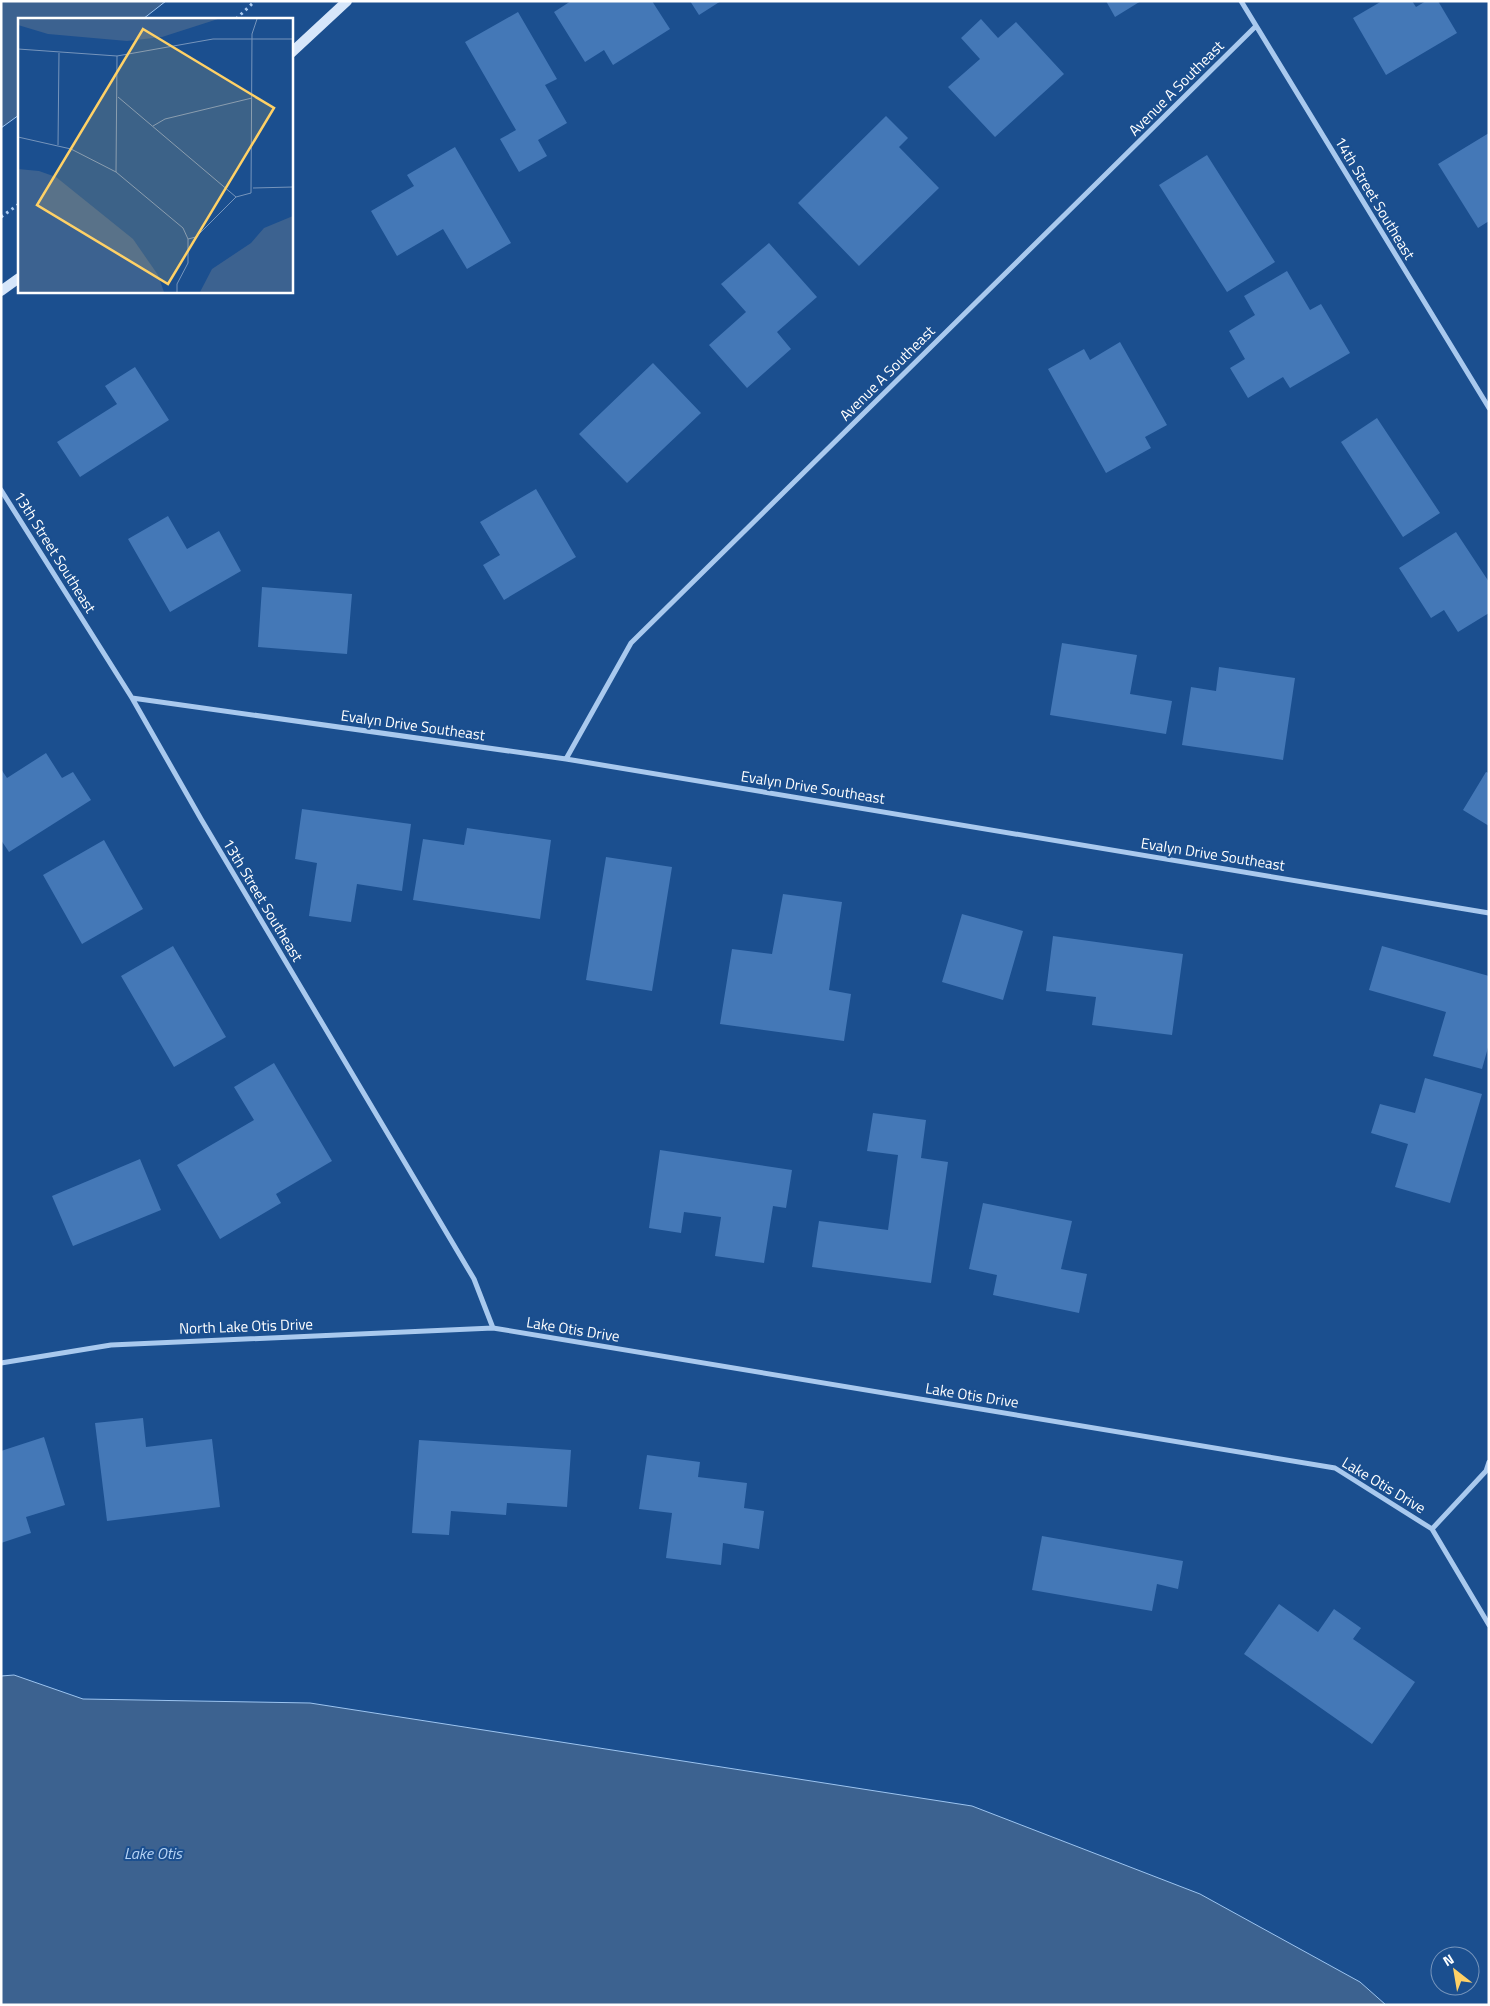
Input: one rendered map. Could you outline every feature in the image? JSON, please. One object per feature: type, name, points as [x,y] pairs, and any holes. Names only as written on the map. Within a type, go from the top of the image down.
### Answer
[{"type":"main road","points":[[292,51],[347,1]]},
{"type":"main road","points":[[1,291],[18,279]]},
{"type":"street","name":"14th Street Southeast","points":[[1241,1],[1489,408]]},
{"type":"street","name":"Avenue A Southeast","points":[[566,759],[631,643],[1256,26]]},
{"type":"street","name":"13th Street Southeast","points":[[1,490],[132,698],[206,827],[474,1279],[492,1328]]},
{"type":"street","name":"Evalyn Drive Southeast","points":[[132,698],[566,759],[1489,913]]},
{"type":"street","name":"North Lake Otis Drive","points":[[1,1363],[112,1345],[492,1328]]},
{"type":"street","name":"Lake Otis Drive","points":[[492,1328],[1335,1468],[1432,1529]]},
{"type":"street","points":[[1489,1462],[1486,1471],[1432,1529],[1489,1625]]},
{"type":"path","points":[[237,18],[256,1]]},
{"type":"path","points":[[1,217],[18,205]]},
{"type":"water","points":[[1,1],[166,1],[144,18],[18,18],[18,116],[1,128]]},
{"type":"water","name":"Lake Otis","points":[[14,1675],[83,1699],[310,1703],[972,1806],[1200,1894],[1360,1982],[1386,2005],[1,2005],[1,1676]]},
{"type":"building","points":[[571,1],[652,1],[670,29],[613,65],[604,50],[585,62],[554,12]]},
{"type":"building","points":[[690,1],[721,1],[699,15]]},
{"type":"building","points":[[1106,1],[1141,1],[1115,17]]},
{"type":"building","points":[[1382,1],[1412,1],[1416,7],[1426,1],[1438,1],[1457,33],[1386,75],[1353,18]]},
{"type":"building","points":[[518,12],[557,79],[545,85],[567,123],[538,140],[547,156],[519,172],[500,139],[516,130],[465,42]]},
{"type":"building","points":[[981,19],[998,38],[1016,22],[1064,74],[995,137],[948,87],[980,59],[961,38]]},
{"type":"building","points":[[886,116],[908,138],[899,147],[939,188],[859,266],[798,203]]},
{"type":"building","points":[[1489,133],[1489,221],[1478,228],[1438,164]]},
{"type":"building","points":[[455,147],[511,243],[467,269],[443,229],[397,256],[371,211],[414,186],[407,175]]},
{"type":"building","points":[[1207,155],[1275,262],[1227,292],[1159,185]]},
{"type":"building","points":[[769,243],[817,297],[777,332],[791,349],[747,388],[709,345],[746,312],[721,284]]},
{"type":"building","points":[[1287,271],[1310,310],[1321,304],[1350,353],[1290,388],[1283,377],[1248,398],[1230,368],[1245,359],[1229,331],[1255,315],[1244,296]]},
{"type":"building","points":[[1120,342],[1167,425],[1145,437],[1151,448],[1106,473],[1048,369],[1084,349],[1090,360]]},
{"type":"building","points":[[653,363],[701,413],[627,483],[579,434]]},
{"type":"building","points":[[135,367],[169,420],[80,477],[57,442],[117,404],[105,386]]},
{"type":"building","points":[[1377,418],[1440,513],[1403,537],[1341,442]]},
{"type":"building","points":[[536,489],[576,557],[504,600],[483,565],[500,555],[480,522]]},
{"type":"building","points":[[168,516],[187,549],[219,531],[241,571],[170,612],[128,539]]},
{"type":"building","points":[[1456,532],[1489,582],[1489,613],[1458,632],[1444,610],[1431,618],[1399,568]]},
{"type":"building","points":[[262,587],[352,594],[347,654],[258,647]]},
{"type":"building","points":[[1062,643],[1137,655],[1130,694],[1172,701],[1166,734],[1050,715]]},
{"type":"building","points":[[1219,667],[1295,678],[1283,760],[1182,745],[1191,687],[1216,691]]},
{"type":"building","points":[[46,753],[62,778],[73,772],[91,800],[9,852],[1,840],[1,769],[7,778]]},
{"type":"building","points":[[1486,772],[1489,773],[1489,826],[1463,810]]},
{"type":"building","points":[[302,809],[411,824],[402,891],[357,884],[351,922],[309,916],[317,863],[295,859]]},
{"type":"building","points":[[467,828],[551,840],[540,919],[413,900],[423,839],[464,845]]},
{"type":"building","points":[[104,840],[143,909],[82,944],[43,875]]},
{"type":"building","points":[[606,857],[672,867],[652,991],[586,980]]},
{"type":"building","points":[[783,894],[842,902],[829,990],[851,994],[844,1041],[720,1024],[732,949],[772,954]]},
{"type":"building","points":[[962,914],[1023,931],[1003,1000],[942,982]]},
{"type":"building","points":[[1053,936],[1183,954],[1172,1035],[1092,1025],[1096,997],[1046,991]]},
{"type":"building","points":[[173,946],[226,1037],[174,1067],[121,976]]},
{"type":"building","points":[[1382,946],[1489,976],[1489,1044],[1482,1069],[1433,1056],[1446,1012],[1369,990]]},
{"type":"building","points":[[274,1063],[332,1161],[276,1194],[281,1203],[220,1239],[177,1165],[254,1120],[234,1087]]},
{"type":"building","points":[[1425,1078],[1482,1094],[1450,1203],[1395,1187],[1408,1144],[1371,1133],[1380,1104],[1415,1113]]},
{"type":"building","points":[[873,1113],[926,1120],[921,1158],[948,1162],[931,1283],[812,1267],[819,1221],[888,1230],[898,1155],[867,1151]]},
{"type":"building","points":[[660,1150],[792,1170],[786,1208],[773,1206],[764,1263],[715,1256],[721,1217],[684,1212],[681,1233],[649,1228]]},
{"type":"building","points":[[140,1159],[161,1210],[73,1246],[52,1196]]},
{"type":"building","points":[[983,1203],[1072,1221],[1061,1269],[1087,1274],[1079,1313],[993,1295],[997,1275],[969,1269]]},
{"type":"building","points":[[143,1418],[146,1447],[212,1439],[220,1507],[107,1521],[95,1423]]},
{"type":"building","points":[[44,1437],[65,1505],[26,1517],[31,1533],[1,1543],[1,1451]]},
{"type":"building","points":[[419,1440],[571,1450],[567,1507],[507,1503],[506,1515],[451,1511],[449,1535],[412,1533]]},
{"type":"building","points":[[647,1455],[700,1462],[698,1477],[747,1483],[744,1508],[764,1511],[759,1549],[723,1543],[721,1565],[666,1558],[672,1513],[639,1509]]},
{"type":"building","points":[[1042,1536],[1183,1561],[1178,1589],[1157,1584],[1152,1611],[1032,1590]]},
{"type":"building","points":[[1279,1604],[1318,1632],[1334,1609],[1361,1628],[1353,1639],[1415,1682],[1372,1744],[1244,1654]]}]
